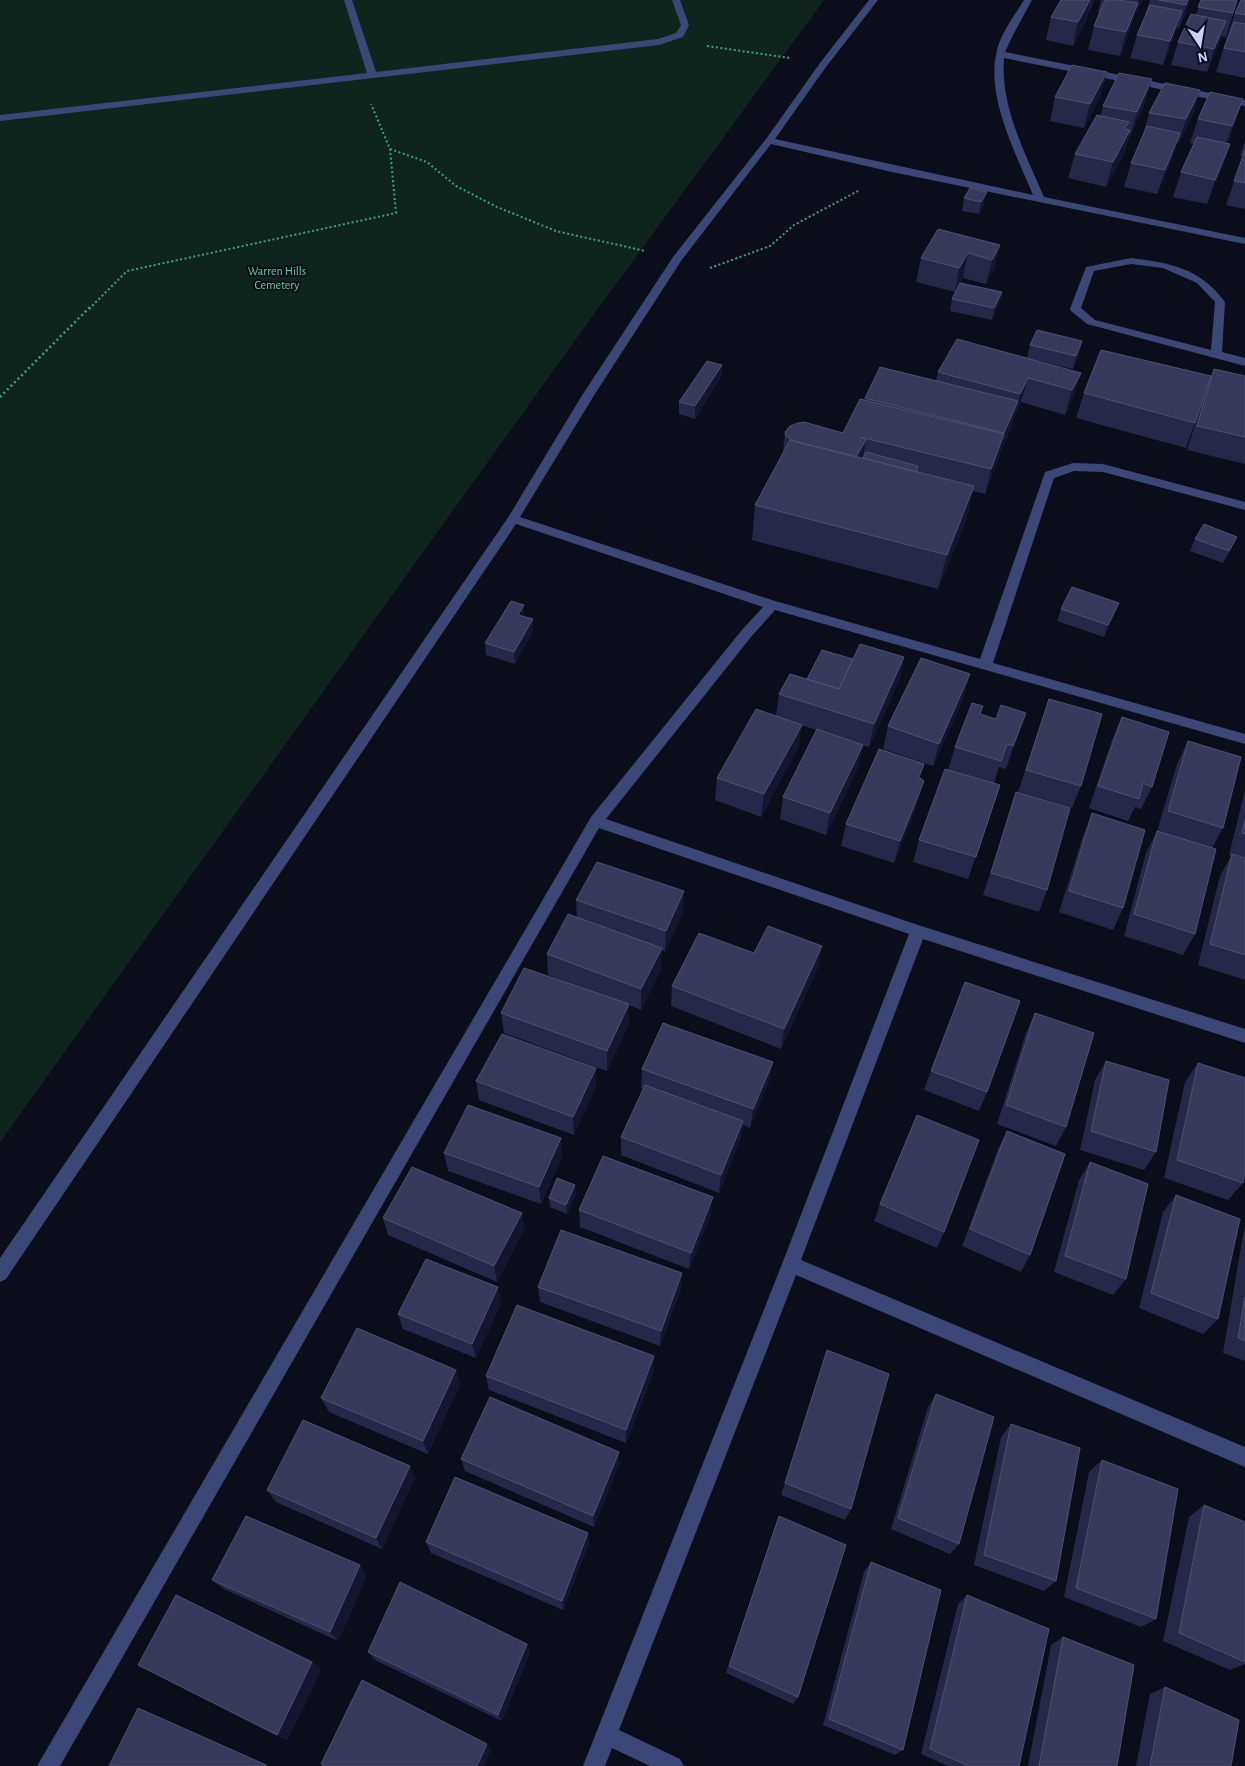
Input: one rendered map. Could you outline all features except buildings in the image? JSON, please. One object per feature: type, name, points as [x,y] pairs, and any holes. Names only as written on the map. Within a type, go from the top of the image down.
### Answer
[{"type":"street","points":[[348,0],[372,76]]},
{"type":"street","points":[[0,118],[659,42],[680,35],[685,24],[676,0]]},
{"type":"street","points":[[0,1273],[513,519],[588,397],[677,259],[769,142],[822,65],[874,0]]},
{"type":"street","points":[[1028,0],[1000,54],[998,74],[1002,99],[1039,198]]},
{"type":"street","points":[[1000,54],[1245,103]]},
{"type":"street","points":[[769,142],[1245,241]]},
{"type":"street","points":[[1216,354],[1220,302],[1201,281],[1165,265],[1131,261],[1090,269],[1075,309],[1091,322],[1245,362]]},
{"type":"street","points":[[985,665],[1049,476],[1073,467],[1103,468],[1245,506]]},
{"type":"street","points":[[513,519],[772,605],[1245,739]]},
{"type":"street","points":[[48,1766],[596,821],[746,634],[772,605]]},
{"type":"street","points":[[596,821],[918,931],[1245,1036]]},
{"type":"street","points":[[594,1766],[791,1264],[918,931]]},
{"type":"street","points":[[791,1264],[1245,1457]]},
{"type":"street","points":[[607,1735],[673,1766]]},
{"type":"path","points":[[680,35],[712,47],[822,65]]},
{"type":"path","points":[[0,397],[127,271],[396,213],[390,149],[371,104],[372,76]]},
{"type":"path","points":[[390,149],[426,162],[456,186],[556,231],[677,259]]},
{"type":"path","points":[[661,285],[770,246],[794,225],[848,197],[892,169]]},
{"type":"green space","name":"Warren Hills Cemetery","points":[[0,0],[824,0],[591,318],[0,1142]]}]
